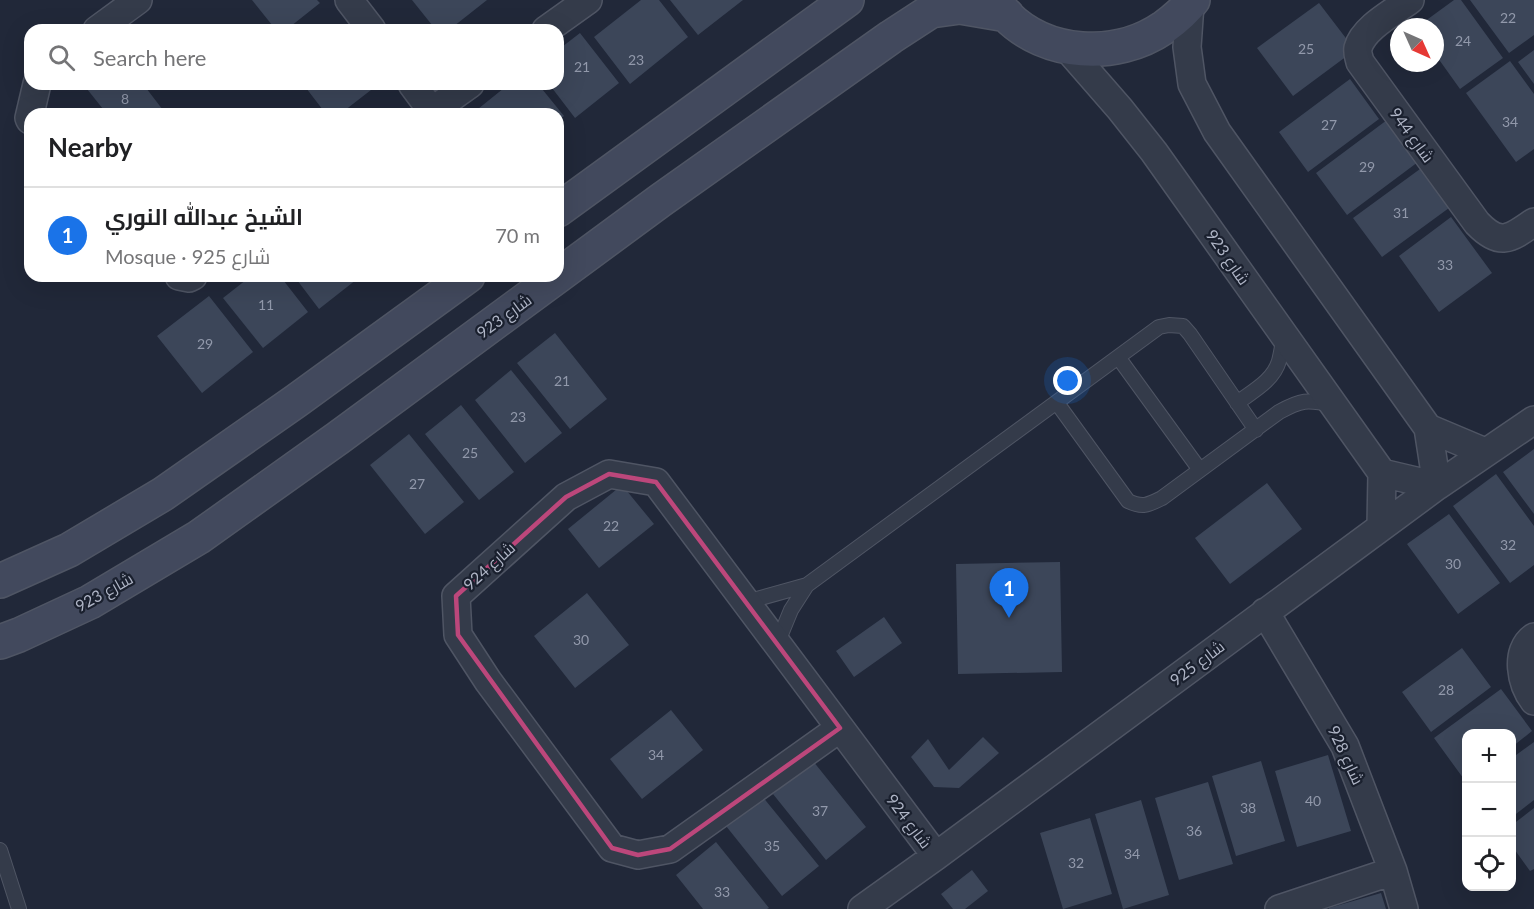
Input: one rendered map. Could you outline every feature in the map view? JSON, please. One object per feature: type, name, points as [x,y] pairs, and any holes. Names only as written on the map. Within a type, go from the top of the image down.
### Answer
[{"type":"street","points":[[105,24],[138,0]]},
{"type":"street","points":[[350,0],[368,24]]},
{"type":"street","points":[[554,24],[588,0]]},
{"type":"street","points":[[564,206],[847,0]]},
{"type":"street","name":"شارع 944","points":[[1410,0],[1370,29],[1361,40],[1357,51],[1360,62],[1486,233],[1496,238],[1509,237],[1534,222]]},
{"type":"street","points":[[1001,8],[1024,29],[1044,40],[1066,47],[1089,50],[1112,49],[1155,34],[1174,20],[1191,2]]},
{"type":"street","points":[[1191,2],[1187,47],[1192,84],[1216,132],[1428,428],[1437,486],[1382,473],[1381,527]]},
{"type":"street","name":"شارع 923","points":[[564,271],[661,200],[931,11],[1001,8]]},
{"type":"street","name":"شارع 923","points":[[1066,47],[1154,152],[1382,473]]},
{"type":"street","points":[[31,108],[36,90]]},
{"type":"street","points":[[416,90],[427,108]]},
{"type":"street","points":[[436,108],[461,90]]},
{"type":"street","points":[[0,581],[69,550],[163,494],[460,282]]},
{"type":"street","name":"شارع 923","points":[[0,642],[90,602],[199,537],[550,282]]},
{"type":"street","name":"شارع 925","points":[[862,909],[1437,486],[1534,420]]},
{"type":"street","points":[[1428,428],[1485,452]]},
{"type":"street","name":"شارع 924","points":[[840,728],[670,849],[638,855],[612,848],[488,681],[458,635],[456,596],[567,497],[609,474],[656,482],[936,856]]},
{"type":"street","name":"شارع 928","points":[[1265,612],[1345,746],[1393,871],[1404,909]]},
{"type":"street","points":[[1534,637],[1527,642],[1521,666],[1528,694],[1534,701]]},
{"type":"street","points":[[1279,909],[1393,871]]},
{"type":"lane","points":[[744,600],[757,599],[807,585],[1158,327],[1183,326],[1256,430]]},
{"type":"lane","points":[[1237,403],[1263,385],[1271,376],[1279,363],[1284,335]]},
{"type":"lane","points":[[1118,357],[1200,470]]},
{"type":"lane","points":[[1057,403],[1128,501],[1137,505],[1147,505],[1162,498],[1279,412],[1296,403],[1312,400],[1334,405]]},
{"type":"lane","points":[[777,644],[791,610],[807,585]]},
{"type":"lane","points":[[0,850],[19,909]]},
{"type":"highlighted area","points":[[609,474],[656,482],[840,728],[670,849],[638,855],[612,848],[458,635],[456,596],[566,497]]},
{"type":"building","points":[[252,0],[317,0],[320,3],[294,24],[271,24]]},
{"type":"building","points":[[412,0],[487,0],[457,24],[431,24]]},
{"type":"building","points":[[641,0],[659,0],[688,37],[630,84],[594,37]]},
{"type":"building","points":[[670,0],[743,0],[698,35]]},
{"type":"building","points":[[1454,0],[1461,0],[1503,58],[1460,89],[1444,67],[1444,18],[1429,18]]},
{"type":"building","points":[[1470,0],[1534,0],[1534,35],[1509,53]]},
{"type":"building","points":[[1319,3],[1355,50],[1293,96],[1257,48]]},
{"type":"building","points":[[580,33],[619,83],[575,118],[554,90],[564,90],[564,45]]},
{"type":"building","points":[[1534,50],[1534,84],[1518,62]]},
{"type":"building","points":[[1510,61],[1534,94],[1534,149],[1516,162],[1466,93]]},
{"type":"building","points":[[1350,79],[1379,119],[1308,172],[1279,132]]},
{"type":"building","points":[[88,90],[148,90],[161,108],[102,108]]},
{"type":"building","points":[[308,90],[371,90],[348,108],[321,108]]},
{"type":"building","points":[[502,90],[543,90],[558,108],[479,108]]},
{"type":"building","points":[[1387,120],[1418,162],[1347,215],[1316,173]]},
{"type":"building","points":[[1420,169],[1449,208],[1382,257],[1353,218]]},
{"type":"building","points":[[1451,217],[1492,273],[1439,312],[1399,256]]},
{"type":"building","points":[[243,282],[285,282],[308,312],[263,348],[223,298]]},
{"type":"building","points":[[299,282],[353,282],[319,309]]},
{"type":"building","points":[[209,296],[253,352],[202,393],[157,336]]},
{"type":"building","points":[[555,333],[607,399],[570,429],[517,363]]},
{"type":"building","points":[[511,370],[562,433],[525,463],[475,400]]},
{"type":"building","points":[[461,405],[514,472],[479,500],[425,434]]},
{"type":"building","points":[[409,434],[464,502],[425,534],[370,465]]},
{"type":"building","points":[[1534,449],[1534,514],[1503,472]]},
{"type":"building","points":[[1496,474],[1534,526],[1534,565],[1510,583],[1453,506]]},
{"type":"building","points":[[1267,483],[1302,529],[1230,584],[1195,538]]},
{"type":"building","points":[[622,485],[654,524],[599,568],[568,529]]},
{"type":"building","points":[[1449,514],[1500,583],[1458,614],[1407,544]]},
{"type":"building","points":[[1060,562],[1062,672],[958,674],[956,564]]},
{"type":"building","points":[[587,593],[629,645],[575,688],[534,636]]},
{"type":"building","points":[[884,617],[902,643],[854,677],[836,651]]},
{"type":"building","points":[[1462,648],[1491,687],[1431,732],[1402,692]]},
{"type":"building","points":[[1501,689],[1532,731],[1516,744],[1516,729],[1462,729],[1462,776],[1434,738]]},
{"type":"building","points":[[671,710],[703,750],[642,799],[610,759]]},
{"type":"building","points":[[983,737],[999,753],[959,788],[934,787],[911,757],[928,739],[949,770]]},
{"type":"building","points":[[1534,742],[1534,800],[1516,814],[1516,783],[1516,755]]},
{"type":"building","points":[[1328,755],[1351,831],[1297,847],[1275,771]]},
{"type":"building","points":[[813,761],[866,827],[826,860],[773,794]]},
{"type":"building","points":[[1261,761],[1285,841],[1236,856],[1212,776]]},
{"type":"building","points":[[1208,782],[1233,864],[1179,880],[1155,798]]},
{"type":"building","points":[[762,796],[819,866],[782,896],[726,826]]},
{"type":"building","points":[[1141,800],[1169,895],[1123,909],[1095,814]]},
{"type":"building","points":[[1534,808],[1534,869],[1530,871],[1516,852],[1516,822]]},
{"type":"building","points":[[1090,818],[1112,894],[1063,909],[1040,833]]},
{"type":"building","points":[[716,842],[769,908],[703,909],[676,875]]},
{"type":"building","points":[[972,870],[988,891],[965,909],[953,909],[941,894]]},
{"type":"building","points":[[1381,893],[1386,909],[1329,909],[1329,908]]},
{"type":"place","name":"الشيخ عبدالله النوري","points":[[1009,618]]}]
